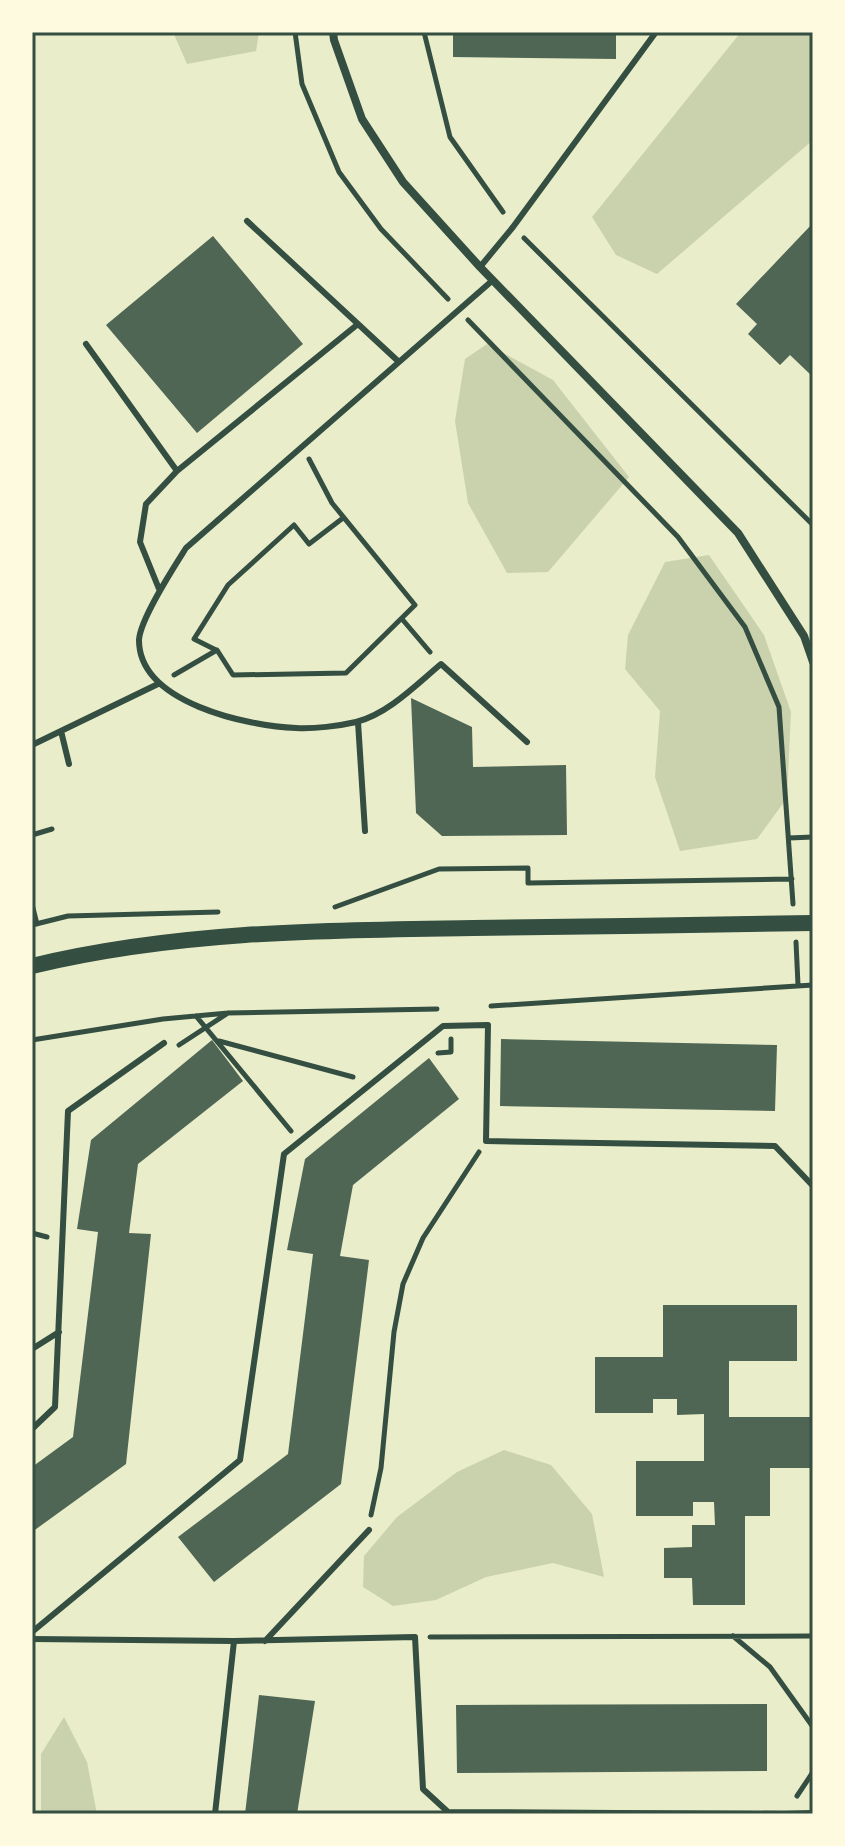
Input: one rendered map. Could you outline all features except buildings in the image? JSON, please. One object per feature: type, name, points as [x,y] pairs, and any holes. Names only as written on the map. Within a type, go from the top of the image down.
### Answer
[{"type":"main road","points":[[32,966],[84,953],[201,937],[311,930],[813,923]]},
{"type":"street","points":[[333,32],[362,119],[403,182],[480,267],[738,533],[804,636],[813,662]]},
{"type":"lane","points":[[480,267],[513,227],[656,32]]},
{"type":"lane","points":[[247,221],[399,362]]},
{"type":"lane","points":[[493,280],[186,548],[159,589],[139,638],[143,658],[158,684],[183,700],[241,719],[297,728],[358,722],[387,708],[441,664],[527,742]]},
{"type":"lane","points":[[159,589],[140,542],[146,504],[177,471],[358,324]]},
{"type":"lane","points":[[86,344],[177,471]]},
{"type":"lane","points":[[32,745],[158,684]]},
{"type":"lane","points":[[358,722],[365,831]]},
{"type":"lane","points":[[61,731],[69,764]]},
{"type":"lane","points":[[32,1632],[240,1460],[284,1154],[443,1026],[488,1025],[486,1141],[775,1146],[813,1186]]},
{"type":"lane","points":[[32,1429],[55,1407],[68,1111],[164,1043]]},
{"type":"lane","points":[[32,1349],[59,1332]]},
{"type":"lane","points":[[265,1641],[369,1530]]},
{"type":"lane","points":[[32,1639],[265,1641],[415,1637],[423,1789],[448,1812],[813,1813]]},
{"type":"lane","points":[[215,1814],[234,1641]]},
{"type":"path","points":[[295,32],[302,84],[339,172],[381,229],[678,537],[745,627],[779,707],[798,985]]},
{"type":"path","points":[[424,32],[450,137],[513,227],[813,525]]},
{"type":"path","points":[[303,447],[332,503],[415,605],[346,673],[233,675],[217,650],[194,639],[228,585],[294,525],[309,544],[343,518]]},
{"type":"path","points":[[402,619],[441,664]]},
{"type":"path","points":[[158,684],[217,650]]},
{"type":"path","points":[[32,835],[52,829]]},
{"type":"path","points":[[789,838],[813,837]]},
{"type":"path","points":[[334,907],[439,869],[528,868],[528,883],[792,879]]},
{"type":"path","points":[[32,904],[34,924],[68,916],[227,912]]},
{"type":"path","points":[[481,1007],[813,985]]},
{"type":"path","points":[[32,1040],[228,1013],[450,1009]]},
{"type":"path","points":[[174,1048],[228,1013]]},
{"type":"path","points":[[196,1016],[299,1141]]},
{"type":"path","points":[[218,1041],[372,1083]]},
{"type":"path","points":[[369,1530],[381,1468],[394,1332],[403,1284],[423,1238],[486,1141]]},
{"type":"path","points":[[733,1636],[770,1667],[813,1727]]},
{"type":"path","points":[[415,1637],[813,1636]]},
{"type":"path","points":[[785,1814],[813,1772]]},
{"type":"green space","points":[[173,32],[259,32],[256,51],[187,64]]},
{"type":"green space","points":[[741,32],[813,32],[813,140],[657,274],[616,255],[592,217]]},
{"type":"green space","points":[[487,344],[553,380],[629,477],[548,572],[507,573],[468,503],[455,421],[465,359]]},
{"type":"green space","points":[[709,555],[764,635],[791,712],[787,798],[757,839],[680,851],[655,777],[660,711],[625,669],[628,635],[665,562]]},
{"type":"green space","points":[[504,1450],[551,1465],[592,1514],[604,1577],[553,1563],[486,1577],[436,1600],[393,1606],[363,1587],[364,1556],[397,1517],[457,1472]]},
{"type":"green space","points":[[64,1717],[87,1762],[97,1814],[41,1812],[41,1754]]}]
